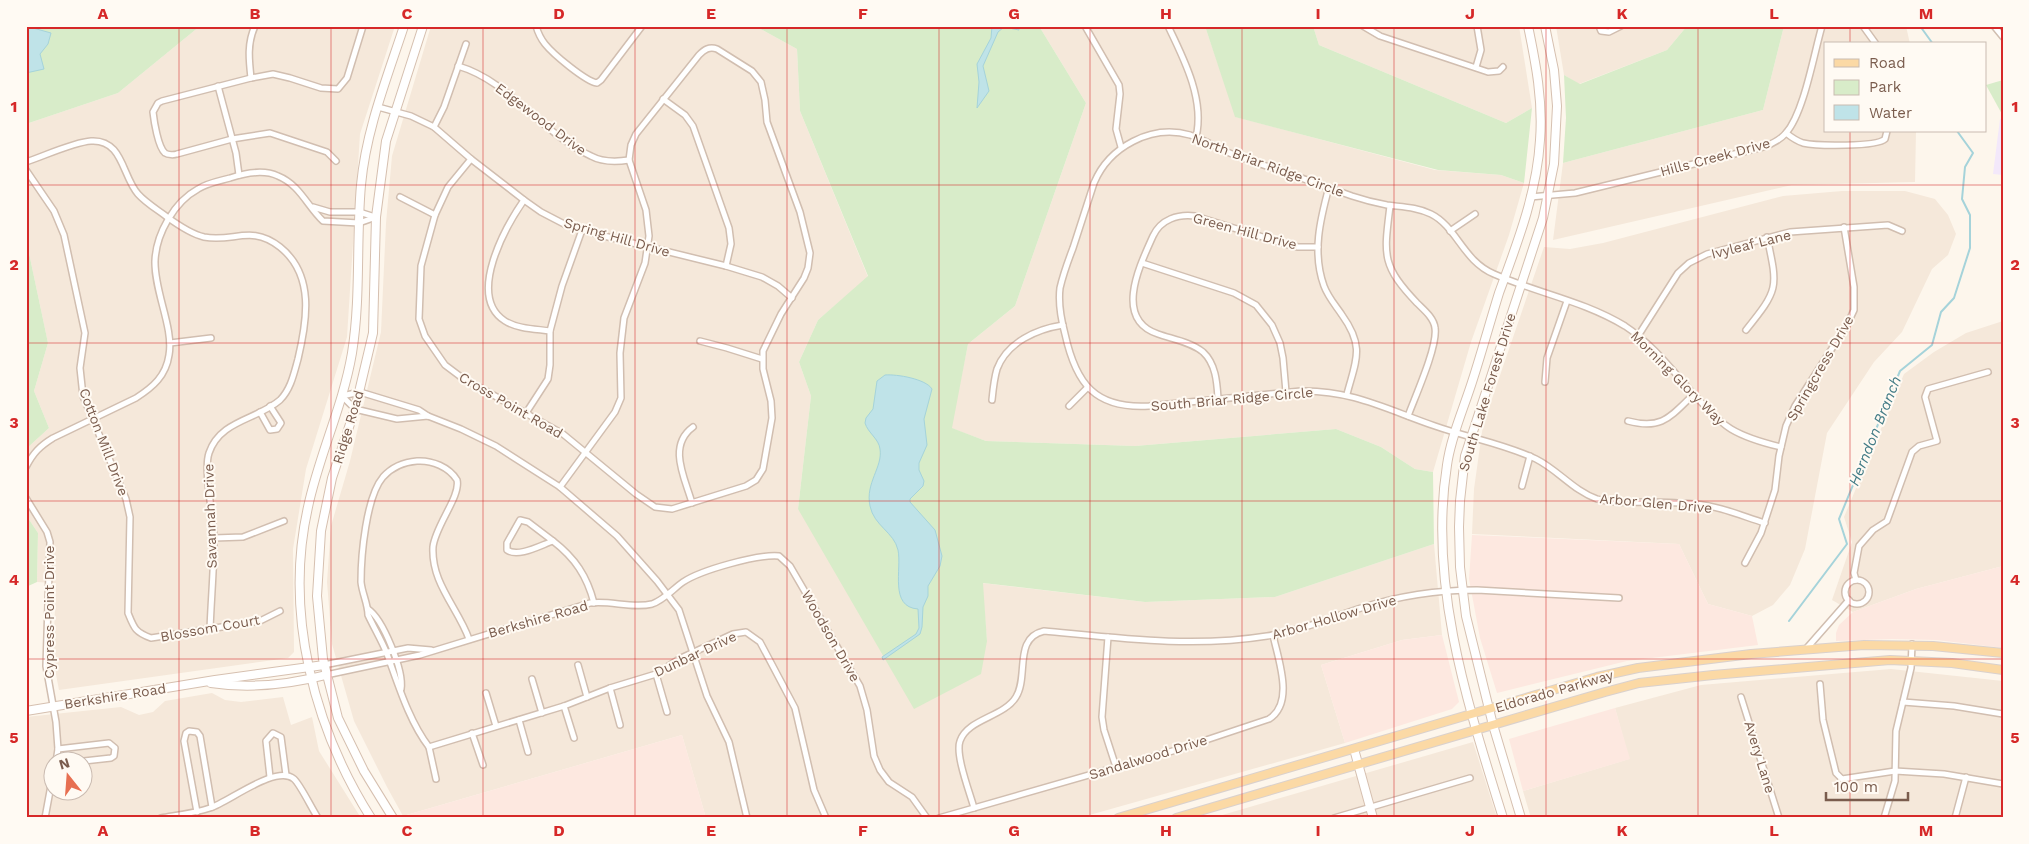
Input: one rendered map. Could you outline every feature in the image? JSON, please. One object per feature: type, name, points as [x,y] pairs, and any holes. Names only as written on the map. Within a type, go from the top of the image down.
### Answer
[{"type":"main road","name":"Ridge Road","points":[[371,818],[334,749],[319,708],[311,679],[304,636],[301,593],[304,531],[316,476],[342,396],[354,337],[359,212],[363,169],[371,127],[404,26]]},
{"type":"main road","name":"Ridge Road","points":[[393,818],[364,771],[338,718],[324,664],[317,596],[321,531],[332,478],[356,409],[373,333],[376,217],[385,149],[395,111],[423,26]]},
{"type":"main road","name":"South Lake Forest Drive","points":[[1503,818],[1457,653],[1446,592],[1442,555],[1443,512],[1447,465],[1530,197],[1538,160],[1541,125],[1539,82],[1528,26]]},
{"type":"main road","name":"South Lake Forest Drive","points":[[1521,818],[1473,651],[1462,590],[1459,549],[1460,501],[1463,466],[1540,227],[1554,164],[1557,106],[1554,70],[1545,26]]},
{"type":"main road","name":"Eldorado Parkway","points":[[1118,818],[1598,677],[1638,668],[1751,654],[1912,644],[2003,653]]},
{"type":"main road","points":[[1751,654],[1752,671]]},
{"type":"main road","name":"Eldorado Parkway","points":[[1176,818],[1639,683],[1752,671],[1890,660],[1911,660],[2003,670]]},
{"type":"main road","name":"Berkshire Road","points":[[26,711],[324,664]]},
{"type":"main road","points":[[1638,668],[1639,683]]},
{"type":"main road","name":"Berkshire Road","points":[[204,682],[239,687],[267,686],[326,675]]},
{"type":"main road","points":[[1354,749],[1373,818]]},
{"type":"street","points":[[251,78],[249,54],[255,26]]},
{"type":"street","points":[[336,161],[327,152],[279,135],[261,133],[178,154],[164,152],[160,145],[153,116],[154,108],[158,103],[218,86],[251,78],[280,75],[320,88],[334,90],[342,86],[346,81],[363,26]]},
{"type":"street","points":[[536,26],[545,44],[584,76],[596,83],[604,77],[642,26]]},
{"type":"street","points":[[1085,26],[1118,85],[1120,94],[1116,129],[1122,147]]},
{"type":"street","points":[[1168,26],[1188,70],[1194,90],[1199,119],[1196,137]]},
{"type":"street","points":[[1363,26],[1380,36],[1476,67],[1494,72],[1503,67]]},
{"type":"street","points":[[1476,67],[1481,50],[1477,26]]},
{"type":"street","points":[[1599,26],[1603,32],[1621,26]]},
{"type":"street","name":"Hills Creek Drive","points":[[1530,197],[1548,197],[1575,193],[1763,147],[1777,141],[1786,133],[1801,103],[1822,26]]},
{"type":"street","points":[[1864,26],[1875,42]]},
{"type":"street","points":[[1994,26],[2003,37]]},
{"type":"street","points":[[434,127],[444,107],[466,44]]},
{"type":"street","points":[[560,487],[615,412],[622,398],[620,353],[624,318],[645,263],[648,247],[648,219],[628,160],[633,139],[698,55],[708,48],[717,49],[752,71],[761,82],[769,130],[800,212],[810,253],[808,268],[766,343],[762,359],[700,342]]},
{"type":"street","name":"Edgewood Drive","points":[[458,66],[485,77],[573,147],[598,159],[609,161],[628,160]]},
{"type":"street","points":[[218,86],[240,175]]},
{"type":"street","points":[[663,99],[685,115],[693,126],[729,228],[731,244],[726,266]]},
{"type":"street","name":"Spring Hill Drive","points":[[378,107],[411,116],[434,127],[471,159],[524,200],[552,218],[582,230],[726,266],[771,280],[792,298]]},
{"type":"street","points":[[1786,133],[1804,143],[1842,145],[1879,143],[1885,139],[1886,132]]},
{"type":"street","name":"North Briar Ridge Circle","points":[[1063,326],[1059,305],[1063,278],[1098,173],[1108,159],[1122,147],[1137,139],[1161,134],[1180,134],[1196,137],[1238,157],[1355,197],[1390,206],[1414,208],[1432,214],[1450,231],[1474,262],[1486,271],[1522,284]]},
{"type":"street","name":"Savannah Drive","points":[[26,162],[82,143],[92,141],[108,145],[120,157],[138,195],[168,218],[195,234],[204,237],[217,238],[246,234],[268,239],[288,254],[296,264],[307,304],[304,333],[292,381],[281,399],[224,430],[217,437],[209,454],[208,467],[214,538],[210,630]]},
{"type":"street","name":"Cross Point Road","points":[[471,159],[448,187],[436,215],[421,266],[418,310],[422,329],[445,365],[451,371],[563,434],[636,494],[655,507],[672,509],[746,486],[761,475],[766,462],[772,410],[762,359]]},
{"type":"street","name":"Cotton Mill Drive","points":[[26,170],[54,211],[64,235],[85,334],[80,368],[83,396],[120,482],[130,517],[128,613],[132,626],[139,634]]},
{"type":"street","points":[[26,467],[33,454],[41,446],[136,398],[163,376],[170,353],[170,342],[158,287],[155,259],[168,218],[186,198],[199,188],[240,175],[262,172],[277,175],[296,187],[323,221],[359,223],[376,217]]},
{"type":"street","points":[[1328,187],[1320,222],[1318,247],[1320,272],[1324,288],[1352,329],[1358,343],[1347,394]]},
{"type":"street","points":[[400,197],[436,215]]},
{"type":"street","points":[[524,200],[510,221],[497,249],[489,279],[491,301],[499,316],[507,323],[522,328],[550,331]]},
{"type":"street","points":[[1390,206],[1385,245],[1388,263],[1393,274],[1432,320],[1436,330],[1432,349],[1408,416]]},
{"type":"street","points":[[313,207],[330,212],[359,212],[376,217]]},
{"type":"street","points":[[1450,231],[1475,214]]},
{"type":"street","name":"Green Hill Drive","points":[[1218,398],[1214,371],[1204,353],[1182,341],[1146,330],[1140,324],[1133,307],[1132,298],[1142,263],[1159,227],[1172,218],[1185,215],[1195,216],[1286,244],[1318,247]]},
{"type":"street","name":"Ivyleaf Lane","points":[[1638,336],[1668,285],[1678,273],[1689,263],[1707,254],[1790,232],[1888,225],[1902,231]]},
{"type":"street","name":"Springcress Drive","points":[[1746,563],[1765,524],[1777,483],[1780,447],[1786,426],[1795,406],[1847,325],[1854,310],[1854,287],[1844,227]]},
{"type":"street","points":[[526,413],[548,379],[550,372],[550,331],[562,286],[582,230]]},
{"type":"street","points":[[1746,330],[1766,305],[1774,285],[1775,276],[1767,237]]},
{"type":"street","points":[[1142,263],[1234,293],[1256,305],[1278,336],[1283,358],[1286,392]]},
{"type":"street","name":"Morning Glory Way","points":[[1522,284],[1610,318],[1638,336],[1655,351],[1721,422],[1732,430],[1780,447]]},
{"type":"street","points":[[1545,382],[1547,358],[1567,300]]},
{"type":"street","points":[[992,400],[997,370],[1010,349],[1037,330],[1063,326]]},
{"type":"street","name":"South Briar Ridge Circle","points":[[1063,326],[1070,358],[1075,370],[1087,388],[1106,401],[1131,407],[1286,392],[1315,391],[1347,394],[1472,436]]},
{"type":"street","points":[[170,342],[211,338]]},
{"type":"street","points":[[1856,580],[1847,587],[1846,594],[1849,600],[1860,603],[1868,596],[1866,585],[1856,580],[1854,573],[1859,546],[1873,530],[1887,521],[1912,452],[1919,446],[1937,441],[1925,397],[1928,389],[1988,372]]},
{"type":"street","points":[[1069,406],[1087,388]]},
{"type":"street","points":[[342,396],[360,392],[419,410],[428,416],[496,446],[560,487],[587,508],[617,536],[679,610],[706,696],[729,742],[748,818]]},
{"type":"street","points":[[1628,421],[1648,425],[1661,422],[1678,410],[1694,394]]},
{"type":"street","points":[[342,396],[356,409],[397,419],[428,416]]},
{"type":"street","points":[[260,412],[270,430],[277,429],[280,423],[270,406]]},
{"type":"street","points":[[692,502],[681,465],[679,449],[684,436],[693,427]]},
{"type":"street","name":"Arbor Glen Drive","points":[[1472,436],[1530,456],[1551,468],[1586,494],[1604,501],[1698,505],[1731,512],[1765,524]]},
{"type":"street","points":[[1522,486],[1530,456]]},
{"type":"street","points":[[436,779],[428,747],[422,739],[397,683],[386,652],[368,615],[362,583],[362,556],[366,525],[378,485],[390,470],[401,464],[422,461],[431,462],[451,472],[457,480],[457,491],[435,538],[434,560],[440,584],[462,622],[469,639]]},
{"type":"street","name":"Cypress Point Drive","points":[[26,498],[47,532],[50,542],[46,666],[56,722],[58,752]]},
{"type":"street","points":[[553,541],[514,554],[507,550],[507,543],[520,520],[528,522],[565,550],[579,566],[586,577],[594,603]]},
{"type":"street","points":[[214,538],[243,537],[284,521]]},
{"type":"street","name":"Berkshire Road","points":[[326,675],[420,656],[469,639],[594,603],[644,605],[660,600],[690,578],[727,565],[766,556],[783,558]]},
{"type":"street","name":"Woodson Drive","points":[[783,558],[790,566],[860,686],[867,710],[874,756],[880,770],[888,782],[912,797],[927,818]]},
{"type":"street","name":"Arbor Hollow Drive","points":[[974,808],[960,756],[960,740],[968,729],[997,714],[1014,700],[1020,687],[1025,647],[1031,636],[1044,631],[1142,641],[1228,641],[1300,629],[1363,607],[1387,601],[1462,590],[1619,598]]},
{"type":"street","points":[[1805,650],[1849,600]]},
{"type":"street","points":[[368,609],[374,613],[394,651],[402,681],[401,689]]},
{"type":"street","name":"Blossom Court","points":[[139,634],[151,638],[210,630],[260,620],[280,611]]},
{"type":"street","name":"Dunbar Drive","points":[[428,747],[564,706],[610,688],[656,674],[679,659],[737,633],[746,632],[760,642],[795,708],[814,790],[826,818]]},
{"type":"street","name":"Sandalwood Drive","points":[[940,818],[1265,721],[1274,716],[1280,709],[1283,692],[1273,635]]},
{"type":"street","points":[[1819,636],[1824,648]]},
{"type":"street","points":[[1108,637],[1102,717],[1116,767]]},
{"type":"street","points":[[1884,818],[1892,791],[1895,772],[1896,731],[1911,660],[1912,644]]},
{"type":"street","name":"Berkshire Road","points":[[324,664],[408,648],[434,650]]},
{"type":"street","points":[[578,664],[587,697]]},
{"type":"street","points":[[656,674],[666,712]]},
{"type":"street","points":[[532,679],[542,713]]},
{"type":"street","points":[[1820,684],[1822,720],[1834,767],[1839,778],[1845,780],[1878,773],[1895,772],[1944,774],[2003,784]]},
{"type":"street","points":[[610,688],[620,725]]},
{"type":"street","points":[[486,693],[496,726]]},
{"type":"street","name":"Avery Lane","points":[[1741,697],[1779,818]]},
{"type":"street","points":[[1903,702],[1954,706],[2003,714]]},
{"type":"street","points":[[564,706],[574,738]]},
{"type":"street","points":[[519,720],[528,752]]},
{"type":"street","points":[[197,812],[184,741],[186,733],[189,731],[197,732],[200,736],[212,807]]},
{"type":"street","points":[[270,777],[266,741],[273,733],[281,737],[286,775]]},
{"type":"street","points":[[472,733],[483,765]]},
{"type":"street","points":[[58,749],[109,742],[115,748],[114,756],[111,758],[92,760]]},
{"type":"street","points":[[162,818],[197,812],[212,807],[270,777],[286,775],[294,779],[318,818]]},
{"type":"street","points":[[1955,818],[1966,777]]},
{"type":"street","points":[[1334,818],[1470,778]]},
{"type":"street","points":[[45,818],[48,802]]},
{"type":"shaded area","points":[[200,26],[395,26],[360,134],[347,337],[306,469],[293,549],[294,652],[288,658],[59,690],[53,659],[56,583],[37,582],[38,533],[26,515],[26,449],[49,428],[34,391],[48,343],[26,239],[26,124],[118,93]]},
{"type":"shaded area","points":[[431,26],[755,26],[797,49],[800,111],[868,277],[818,320],[799,362],[811,396],[798,509],[987,641],[982,583],[1145,602],[1275,597],[1434,544],[1442,635],[1402,640],[1321,665],[1345,743],[1079,818],[706,818],[682,735],[403,816],[354,721],[332,644],[327,582],[331,526],[350,461],[381,332],[386,223],[392,156]]},
{"type":"shaded area","points":[[1039,26],[1205,26],[1236,117],[1435,170],[1501,175],[1524,183],[1509,235],[1471,342],[1433,472],[1415,469],[1381,447],[1336,429],[1135,446],[986,441],[951,428],[968,344],[1015,306],[1086,103]]},
{"type":"shaded area","points":[[1313,26],[1519,26],[1532,108],[1506,123],[1319,45]]},
{"type":"shaded area","points":[[1556,26],[1687,26],[1667,50],[1579,84],[1564,75]]},
{"type":"shaded area","points":[[1784,26],[1906,26],[1910,42],[1824,42],[1824,132],[1916,132],[1915,182],[1792,185],[1553,240],[1563,163],[1763,110]]},
{"type":"shaded area","points":[[2003,118],[2003,175],[1993,174],[2000,119]]},
{"type":"shaded area","points":[[1842,191],[1905,191],[1935,199],[1948,215],[1956,234],[1948,255],[1932,269],[1902,332],[1874,362],[1827,433],[1805,549],[1790,585],[1773,605],[1752,616],[1708,604],[1679,544],[1472,534],[1474,489],[1483,425],[1544,247],[1570,249],[1603,243],[1783,196]]},
{"type":"shaded area","points":[[2003,321],[2003,566],[1916,589],[1853,612],[1832,600],[1852,542],[1844,517],[1904,374],[1934,352],[1966,333]]},
{"type":"shaded area","points":[[1472,535],[1679,544],[1708,604],[1752,616],[1758,645],[1627,661],[1497,693],[1480,638],[1469,579]]},
{"type":"shaded area","points":[[2003,566],[2003,648],[1937,640],[1836,641],[1839,625],[1853,612],[1916,589]]},
{"type":"shaded area","points":[[1442,635],[1459,702],[1452,709],[1345,743],[1321,665],[1402,640]]},
{"type":"shaded area","points":[[1891,669],[2003,681],[2003,818],[1531,818],[1523,791],[1629,759],[1615,708],[1701,685]]},
{"type":"shaded area","points":[[212,693],[225,700],[241,702],[283,697],[291,725],[312,717],[319,751],[361,818],[26,818],[26,717],[121,707],[139,715],[153,712],[165,701]]},
{"type":"shaded area","points":[[1615,708],[1630,759],[1523,791],[1509,739]]},
{"type":"shaded area","points":[[682,735],[706,818],[404,818],[403,816]]},
{"type":"shaded area","points":[[1473,742],[1497,818],[1212,818]]},
{"type":"green space","points":[[26,26],[200,26],[118,93],[26,124]]},
{"type":"green space","points":[[755,26],[1039,26],[1086,103],[1015,306],[968,344],[952,428],[986,441],[1135,446],[1336,429],[1381,447],[1415,469],[1433,472],[1434,544],[1275,597],[1145,602],[983,583],[987,641],[981,674],[914,709],[798,509],[811,396],[799,362],[818,320],[868,276],[800,111],[797,49]]},
{"type":"green space","points":[[1205,26],[1313,26],[1319,45],[1506,123],[1532,108],[1524,183],[1501,175],[1438,170],[1235,117]]},
{"type":"green space","points":[[1687,26],[1784,26],[1763,110],[1563,163],[1566,118],[1564,75],[1580,84],[1667,50]]},
{"type":"green space","points":[[2003,80],[2003,116],[1986,85]]},
{"type":"green space","points":[[26,239],[48,343],[34,391],[49,428],[26,449]]},
{"type":"green space","points":[[26,515],[38,533],[37,582],[26,587]]},
{"type":"water","points":[[26,26],[51,33],[48,44],[40,54],[44,69],[26,73]]},
{"type":"water","points":[[992,26],[1019,26],[1019,30],[1004,27],[998,32],[983,66],[989,91],[977,108],[979,82],[977,64],[991,38]]},
{"type":"water","points":[[885,375],[904,376],[918,380],[929,385],[932,389],[924,419],[927,445],[919,463],[919,470],[924,481],[923,486],[910,499],[910,502],[935,530],[942,556],[940,566],[928,586],[928,596],[923,607],[920,634],[883,660],[882,657],[916,634],[919,628],[918,609],[909,607],[903,602],[900,594],[899,558],[896,544],[876,519],[870,506],[870,490],[879,462],[880,449],[878,442],[865,423],[866,418],[873,409],[877,381]]},
{"type":"waterway","name":"Herndon Branch","points":[[1920,26],[1932,42]]},
{"type":"waterway","name":"Herndon Branch","points":[[1789,621],[1847,544],[1839,519],[1900,371],[1932,345],[1941,312],[1954,298],[1970,248],[1970,215],[1962,199],[1965,167],[1973,153],[1958,132]]}]
